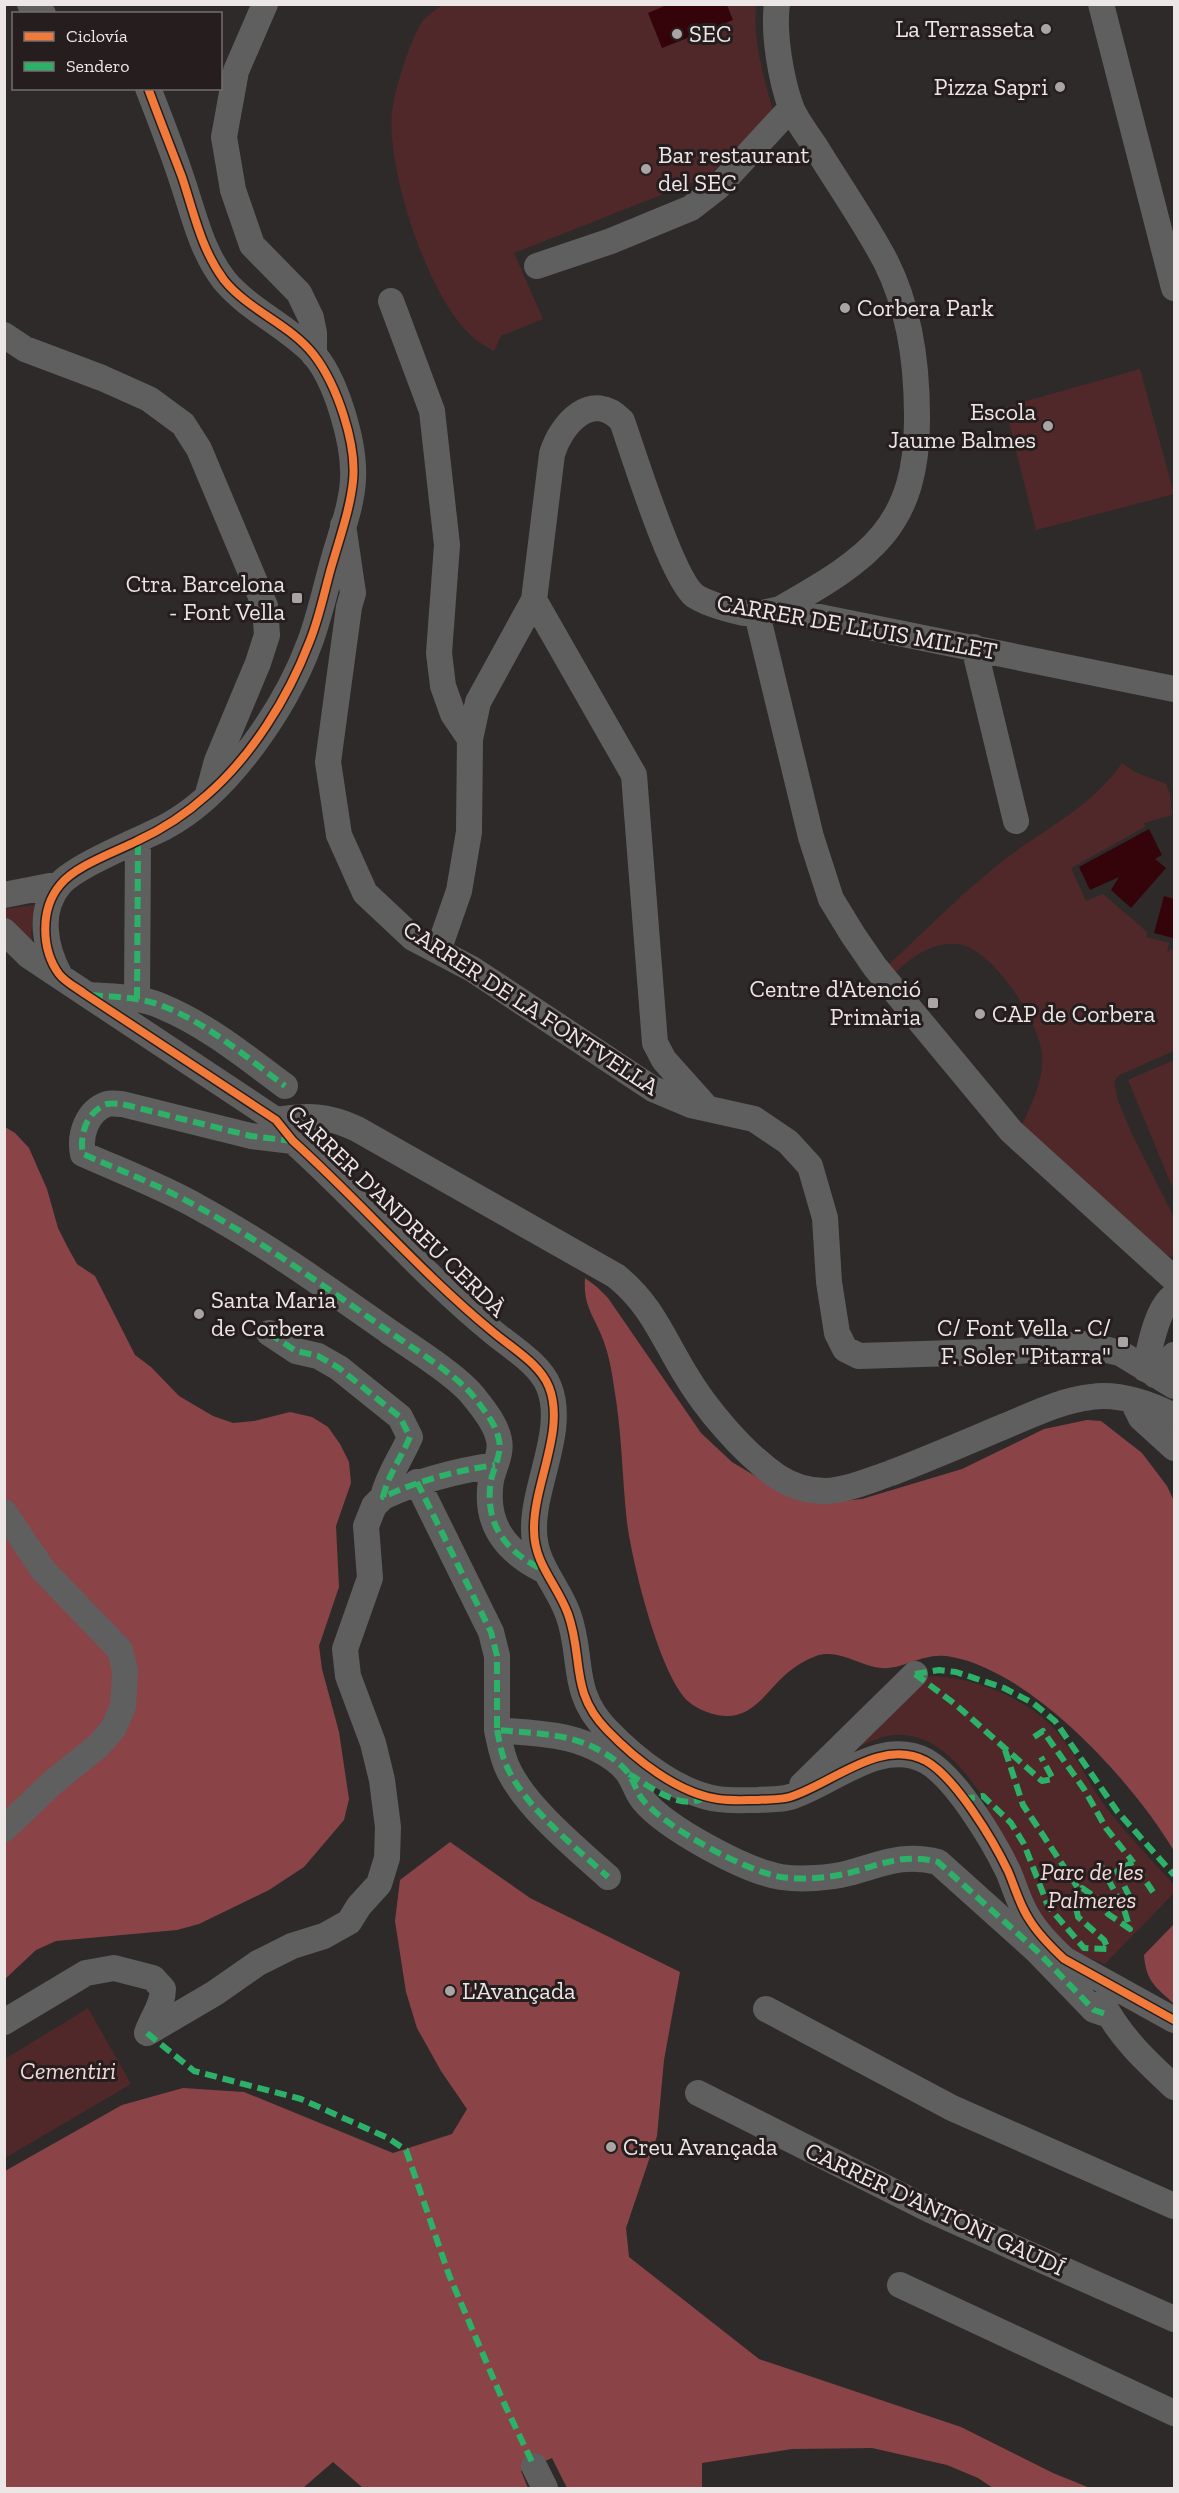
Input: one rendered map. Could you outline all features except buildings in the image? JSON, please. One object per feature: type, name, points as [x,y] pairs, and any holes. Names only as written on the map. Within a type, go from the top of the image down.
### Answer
[{"type":"street","points":[[265,4],[236,71],[224,137],[233,190],[252,244],[299,293],[311,318],[314,355]]},
{"type":"street","points":[[777,4],[776,44],[791,108],[886,262],[905,309],[915,357],[917,442],[911,484],[887,533],[856,560],[821,585],[769,611],[811,837],[831,899],[875,967],[1011,1131],[1174,1279]]},
{"type":"street","points":[[1101,4],[1174,288]]},
{"type":"street","points":[[60,976],[48,951],[45,920],[50,902],[60,884],[75,873],[170,824],[207,796],[248,753],[291,684],[310,642],[353,483],[351,446],[340,408],[314,355],[273,320],[238,295],[224,280],[202,244],[182,178],[149,90]]},
{"type":"street","points":[[537,266],[611,241],[691,208],[718,187],[791,108]]},
{"type":"street","points":[[273,320],[290,308],[299,293]]},
{"type":"street","points":[[391,301],[432,411],[447,545],[439,653],[442,686],[453,714],[470,739]]},
{"type":"street","points":[[4,335],[25,349],[102,378],[149,399],[183,424],[204,460],[265,606],[268,623],[267,635],[258,663],[218,761],[207,796]]},
{"type":"street","name":"CARRER DE LLUIS MILLET","points":[[438,951],[459,891],[470,832],[470,739],[478,702],[534,600],[552,454],[559,433],[581,412],[590,409],[608,411],[622,421],[670,553],[684,583],[695,596],[737,611],[769,611],[828,620],[974,647],[1174,689]]},
{"type":"street","name":"CARRER DE LA FONTVELLA","points":[[343,525],[353,593],[349,607],[328,762],[339,835],[365,893],[413,938],[472,969],[653,1089],[691,1105],[754,1119],[788,1143],[810,1166],[825,1218],[829,1282],[837,1333],[845,1349],[859,1356],[1018,1351],[1083,1344],[1120,1353],[1158,1377]]},
{"type":"street","points":[[821,585],[824,611],[828,620]]},
{"type":"street","points":[[326,588],[337,594],[349,607]]},
{"type":"street","points":[[534,600],[634,775],[655,1043],[664,1059],[708,1109]]},
{"type":"street","points":[[974,647],[1016,821]]},
{"type":"street","points":[[136,999],[138,841]]},
{"type":"street","points":[[4,895],[60,884]]},
{"type":"street","name":"CARRER D'ANDREU CERDÀ","points":[[4,931],[30,956],[276,1120],[293,1142],[454,1300],[541,1372],[552,1395],[552,1433],[536,1508],[535,1549],[543,1570],[567,1612],[579,1680],[592,1710],[606,1728],[644,1761],[675,1782],[706,1796]]},
{"type":"street","points":[[86,994],[136,999],[160,1005],[200,1026],[285,1086]]},
{"type":"street","points":[[293,1142],[251,1136],[122,1104],[107,1104],[94,1113],[89,1119],[81,1142],[83,1154],[199,1207],[344,1300],[439,1367],[470,1392],[490,1418],[499,1440],[490,1498],[494,1522],[505,1544],[524,1560],[543,1570]]},
{"type":"street","points":[[276,1120],[313,1116],[340,1121],[616,1276],[639,1297],[658,1322],[683,1371],[706,1403],[757,1459],[778,1477],[794,1485],[825,1491],[856,1485],[926,1460],[1045,1409],[1091,1397],[1116,1396],[1174,1416]]},
{"type":"street","points":[[1158,1377],[1150,1340],[1167,1300],[1174,1296]]},
{"type":"street","points":[[269,1334],[297,1351],[318,1356],[339,1368],[400,1417],[410,1437],[402,1456],[387,1479],[383,1497]]},
{"type":"street","points":[[1120,1353],[1150,1340]]},
{"type":"street","points":[[1158,1377],[1174,1355]]},
{"type":"street","points":[[1133,1402],[1140,1418],[1174,1448]]},
{"type":"street","points":[[4,2022],[86,1973],[114,1968],[153,1978],[163,1989],[163,2002],[152,2019],[147,2033],[215,1994],[258,1963],[292,1946],[324,1936],[349,1923],[359,1906],[379,1884],[387,1858],[388,1827],[382,1780],[373,1743],[348,1676],[345,1649],[370,1578],[366,1526],[374,1506],[383,1497],[440,1475],[495,1465]]},
{"type":"street","points":[[417,1482],[491,1632],[497,1656],[497,1730],[501,1751],[509,1772],[534,1805],[608,1877]]},
{"type":"street","points":[[4,1512],[43,1570],[120,1650],[125,1671],[123,1707],[113,1729],[98,1746],[52,1782],[4,1829]]},
{"type":"street","points":[[790,1797],[915,1674]]},
{"type":"street","points":[[497,1730],[550,1735],[581,1743],[605,1755],[629,1774],[687,1803],[695,1802],[706,1796],[741,1800],[790,1797],[868,1761],[883,1757],[903,1755],[927,1762],[951,1783],[982,1826],[1005,1866],[1030,1922],[1064,1959],[1174,2020]]},
{"type":"street","points":[[629,1774],[641,1799],[683,1832],[737,1862],[781,1877],[817,1877],[848,1873],[878,1863],[905,1858],[919,1857],[938,1862],[1036,1950],[1094,2010],[1109,2015]]},
{"type":"street","points":[[1088,1972],[1109,2015],[1138,2054],[1174,2087]]},
{"type":"street","points":[[766,2009],[952,2108],[1174,2206]]},
{"type":"street","name":"CARRER D'ANTONI GAUDÍ","points":[[698,2093],[930,2210],[1174,2319]]},
{"type":"street","points":[[900,2285],[1174,2413]]},
{"type":"green space","points":[[443,4],[756,5],[757,45],[773,111],[709,176],[514,253],[543,319],[501,336],[494,351],[475,339],[458,321],[442,296],[414,233],[403,199],[396,166],[392,137],[392,112],[400,77],[420,25]]},
{"type":"green space","points":[[1140,369],[1174,494],[1036,530],[1005,407]]},
{"type":"green space","points":[[1122,763],[1135,772],[1166,784],[1170,794],[1172,815],[1144,823],[1145,827],[1071,868],[1086,901],[1103,894],[1147,932],[1146,937],[1169,943],[1167,952],[1174,948],[1174,1051],[1119,1075],[1114,1082],[1118,1101],[1132,1134],[1174,1217],[1174,1254],[1170,1257],[1022,1125],[1039,1082],[1042,1055],[1033,1024],[998,971],[984,957],[970,948],[956,944],[931,948],[908,961],[895,973],[888,965],[953,903],[994,868],[1095,794]]},
{"type":"green space","points":[[35,905],[31,934],[33,945],[29,948],[5,918],[4,909]]},
{"type":"green space","points":[[1174,1060],[1174,1191],[1128,1080]]},
{"type":"green space","name":"Parc de les Palmeres","points":[[933,1676],[967,1681],[1001,1692],[1017,1700],[1046,1721],[1065,1742],[1113,1816],[1174,1885],[1174,1893],[1105,1964],[1070,1950],[1044,1926],[985,1809],[989,1805],[949,1756],[924,1740],[909,1736],[887,1736],[852,1749],[920,1678]]},
{"type":"green space","name":"Cementiri","points":[[88,2008],[131,2084],[5,2158],[5,2059]]},
{"type":"shaded area","name":"SEC","points":[[669,4],[727,5],[733,20],[662,48],[648,13]]},
{"type":"shaded area","points":[[1149,829],[1162,855],[1155,859],[1166,868],[1131,908],[1111,890],[1119,877],[1090,890],[1079,867]]},
{"type":"shaded area","points":[[1164,896],[1174,899],[1173,938],[1154,933]]},
{"type":"shaded area","points":[[5,1127],[15,1133],[29,1148],[47,1189],[58,1228],[67,1246],[77,1264],[95,1276],[135,1355],[151,1367],[179,1396],[213,1416],[233,1423],[254,1421],[290,1412],[312,1417],[328,1427],[340,1444],[349,1462],[351,1483],[336,1526],[339,1587],[319,1646],[322,1669],[339,1732],[349,1799],[344,1820],[304,1867],[269,1890],[199,1924],[177,1930],[56,1941],[36,1950],[5,1979]]},
{"type":"shaded area","points":[[585,1278],[608,1298],[701,1433],[732,1462],[780,1491],[832,1502],[862,1499],[962,1469],[1044,1429],[1087,1420],[1101,1421],[1142,1453],[1167,1486],[1174,1501],[1174,1851],[1134,1794],[1078,1734],[1047,1707],[1015,1684],[983,1667],[952,1657],[932,1656],[890,1668],[881,1668],[841,1656],[824,1654],[796,1667],[753,1707],[737,1715],[712,1714],[689,1702],[678,1689],[668,1669],[641,1590],[627,1522],[619,1421],[611,1370],[604,1342],[588,1305]]},
{"type":"shaded area","points":[[450,1842],[530,1898],[680,1972],[664,2060],[657,2136],[626,2228],[629,2257],[759,2359],[961,2427],[1053,2473],[1090,2488],[993,2488],[978,2478],[947,2465],[872,2448],[792,2449],[702,2463],[702,2488],[567,2488],[552,2458],[521,2471],[528,2488],[363,2488],[333,2462],[303,2488],[5,2488],[5,2171],[122,2105],[183,2088],[244,2092],[393,2153],[452,2134],[467,2109],[441,2071],[417,2028],[406,1992],[395,1921],[400,1880]]},
{"type":"shaded area","points":[[1174,1924],[1174,2004],[1150,1978],[1144,1955]]},
{"type":"marked path","points":[[137,999],[138,841]]},
{"type":"marked path","points":[[91,995],[144,1000],[177,1012],[209,1030],[285,1086]]},
{"type":"marked path","points":[[293,1141],[251,1136],[122,1104],[107,1104],[94,1112],[86,1124],[82,1147],[83,1154],[170,1192],[295,1266],[421,1353],[467,1389],[489,1417],[499,1440],[490,1496],[494,1523],[508,1545],[543,1570]]},
{"type":"marked path","points":[[269,1333],[296,1351],[318,1356],[339,1368],[400,1417],[410,1437],[391,1474],[383,1497],[438,1477],[495,1465]]},
{"type":"marked path","points":[[417,1482],[491,1632],[497,1656],[497,1730],[572,1739],[600,1750],[623,1767],[643,1800],[669,1823],[707,1847],[766,1873],[789,1878],[815,1878],[841,1875],[904,1859],[938,1862],[1036,1950],[1094,2010],[1109,2015]]},
{"type":"marked path","points":[[915,1674],[939,1670],[956,1672],[1004,1688],[1033,1703],[1055,1721],[1117,1811],[1174,1875]]},
{"type":"marked path","points":[[915,1674],[955,1704],[1042,1781],[1053,1779],[1041,1757]]},
{"type":"marked path","points":[[497,1730],[507,1766],[517,1785],[540,1813],[608,1877]]},
{"type":"marked path","points":[[1034,1737],[1043,1731],[1084,1789],[1106,1828],[1133,1862]]},
{"type":"marked path","points":[[1005,1750],[1023,1805],[1080,1891]]},
{"type":"marked path","points":[[629,1774],[677,1800],[697,1801],[706,1796]]},
{"type":"marked path","points":[[963,1799],[983,1796],[1011,1823],[1024,1844],[1048,1906],[1084,1948],[1108,1949],[1104,1940],[1078,1917],[1074,1897],[1082,1888],[1098,1899],[1108,1914],[1130,1929],[1124,1909],[1098,1860]]},
{"type":"marked path","points":[[1124,1909],[1133,1904],[1117,1871],[1133,1862],[1153,1892]]},
{"type":"marked path","points":[[147,2033],[194,2071],[301,2099],[388,2138],[406,2150],[449,2275],[503,2401],[534,2466]]},
{"type":"cycle path","points":[[149,90],[182,177],[199,230],[216,268],[234,291],[304,344],[314,355],[330,382],[344,415],[352,450],[352,492],[313,634],[290,685],[267,725],[239,763],[191,809],[156,831],[85,866],[60,885],[53,895],[46,917],[46,941],[53,964],[59,974],[71,985],[276,1120],[293,1141],[417,1262],[467,1310],[525,1357],[545,1379],[553,1404],[554,1421],[535,1513],[535,1542],[542,1564],[568,1614],[576,1645],[582,1688],[587,1702],[595,1716],[618,1741],[672,1782],[703,1796],[728,1800],[790,1797],[874,1758],[909,1755],[926,1761],[938,1769],[973,1811],[1008,1871],[1026,1913],[1036,1930],[1050,1945],[1064,1959],[1174,2020]]},
{"type":"place","name":"La Terrasseta","points":[[1046,29]]},
{"type":"place","name":"SEC","points":[[677,34]]},
{"type":"place","name":"Pizza Sapri","points":[[1060,87]]},
{"type":"place","name":"Bar restaurant del SEC","points":[[646,169]]},
{"type":"place","name":"Corbera Park","points":[[845,308]]},
{"type":"place","name":"Escola Jaume Balmes","points":[[1048,426]]},
{"type":"place","name":"Ctra. Barcelona - Font Vella","points":[[297,598]]},
{"type":"place","name":"Centre d'Atenció Primària","points":[[933,1003]]},
{"type":"place","name":"CAP de Corbera","points":[[980,1014]]},
{"type":"place","name":"Santa Maria de Corbera","points":[[199,1314]]},
{"type":"place","name":"C/ Font Vella - C/ F. Soler \"Pitarra\"","points":[[1123,1342]]},
{"type":"place","name":"L'Avançada","points":[[450,1991]]},
{"type":"place","name":"Creu Avançada","points":[[611,2147]]}]
